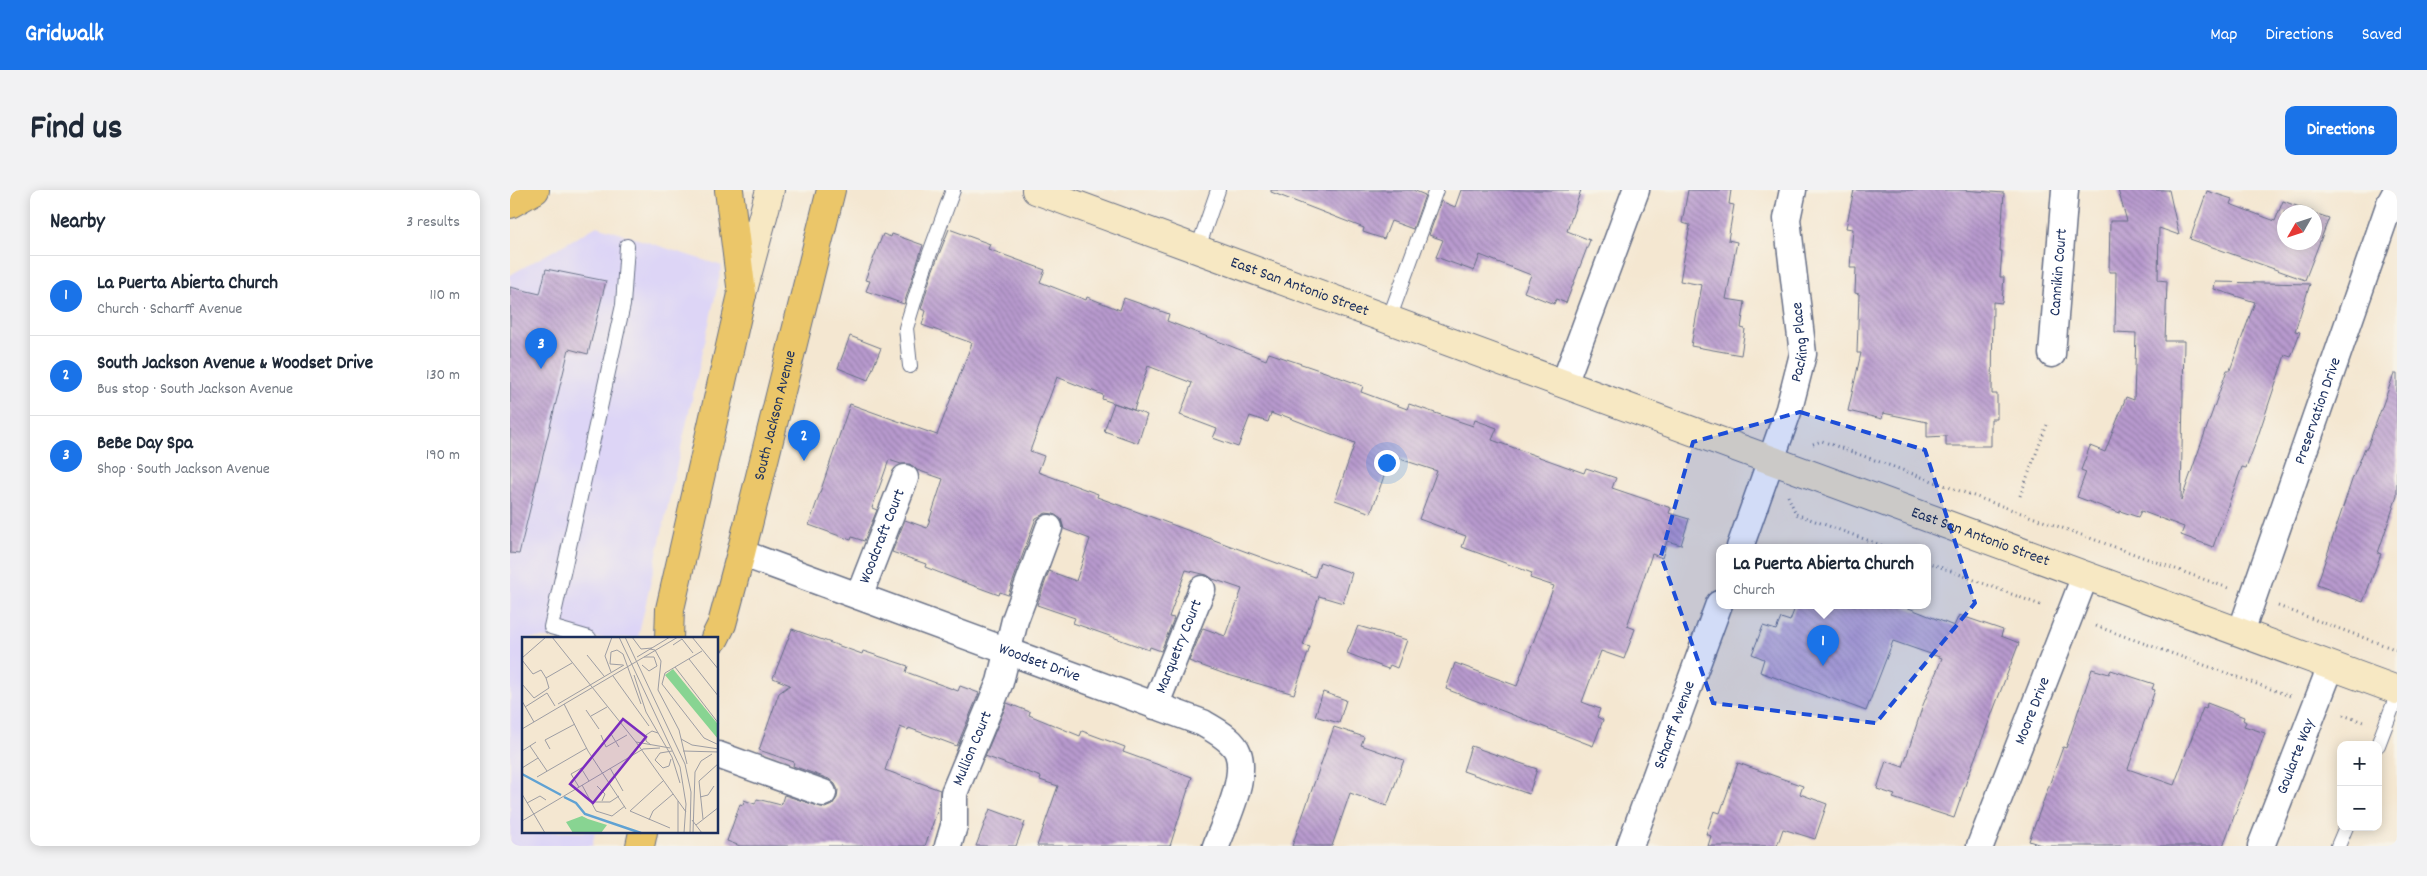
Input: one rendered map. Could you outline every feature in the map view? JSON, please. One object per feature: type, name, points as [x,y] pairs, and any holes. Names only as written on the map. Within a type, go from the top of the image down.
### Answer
[{"type":"main road","points":[[510,204],[535,190]]},
{"type":"main road","points":[[729,190],[742,294]]},
{"type":"main road","points":[[669,637],[670,609],[742,294],[770,190]]},
{"type":"main road","name":"South Jackson Avenue","points":[[716,637],[722,624],[741,552],[831,190]]},
{"type":"main road","name":"East San Antonio Street","points":[[1036,190],[2397,690]]},
{"type":"street","points":[[1564,384],[1636,190]]},
{"type":"street","name":"Packing Place","points":[[1771,461],[1789,409],[1803,354],[1787,219],[1793,190]]},
{"type":"street","name":"Cannikin Court","points":[[2052,354],[2066,190]]},
{"type":"street","name":"Preservation Drive","points":[[2241,632],[2387,194]]},
{"type":"street","points":[[1741,544],[1771,461]]},
{"type":"street","name":"Woodcraft Court","points":[[859,596],[904,478]]},
{"type":"street","name":"Mullion Court","points":[[948,846],[954,826],[954,793],[1000,682],[1015,620],[1049,528]]},
{"type":"street","name":"Woodset Drive","points":[[741,552],[1155,706],[1210,727],[1223,735],[1238,752],[1239,776],[1234,798],[1216,846]]},
{"type":"street","name":"Moore Drive","points":[[1980,846],[2085,576]]},
{"type":"street","name":"Marquetry Court","points":[[1155,706],[1202,589]]},
{"type":"street","name":"Scharff Avenue","points":[[1630,846],[1717,609]]},
{"type":"street","name":"Goularte Way","points":[[2261,846],[2331,666]]},
{"type":"street","points":[[719,755],[823,793]]},
{"type":"lane","points":[[910,366],[906,328],[952,190]]},
{"type":"lane","points":[[1198,248],[1218,190]]},
{"type":"lane","points":[[1389,319],[1436,190]]},
{"type":"lane","points":[[585,637],[551,628],[623,305],[628,246]]},
{"type":"lane","points":[[2379,741],[2397,695]]},
{"type":"lane","points":[[2338,846],[2344,831]]},
{"type":"path","points":[[2020,496],[2048,422]]},
{"type":"path","points":[[1878,544],[1796,514],[1771,461],[1822,441],[2232,589]]},
{"type":"path","points":[[1931,564],[2046,607]]},
{"type":"path","points":[[2286,609],[2397,650]]},
{"type":"path","points":[[2093,624],[2383,730]]},
{"type":"highlighted area","points":[[1800,412],[1925,450],[1975,603],[1876,723],[1713,703],[1661,556],[1693,442]]},
{"type":"shaded area","points":[[597,226],[722,266],[638,637],[522,637],[522,834],[595,834],[592,846],[510,846],[510,275]]},
{"type":"building","points":[[1271,190],[1413,190],[1425,195],[1413,229],[1391,221],[1384,239],[1363,232],[1364,228],[1271,192]]},
{"type":"building","points":[[1461,190],[1581,190],[1567,231],[1590,240],[1566,303],[1556,299],[1554,304],[1524,292],[1531,275],[1480,255],[1474,271],[1436,257],[1443,240],[1429,235],[1441,201],[1455,207]]},
{"type":"building","points":[[1688,190],[1731,190],[1729,204],[1734,205],[1728,240],[1737,242],[1726,299],[1745,302],[1741,328],[1745,329],[1741,355],[1691,346],[1702,285],[1680,281],[1690,225],[1682,223]]},
{"type":"building","points":[[1854,190],[1963,190],[2004,193],[2000,251],[2002,251],[2000,277],[2004,277],[2002,303],[1993,302],[1992,394],[1997,394],[1997,419],[1991,419],[1991,446],[1946,446],[1946,436],[1927,437],[1927,422],[1883,413],[1882,419],[1848,411],[1861,353],[1857,353],[1859,294],[1855,293],[1856,268],[1850,268],[1853,229],[1846,228]]},
{"type":"building","points":[[2118,190],[2169,190],[2179,235],[2159,228],[2158,280],[2167,281],[2165,341],[2184,341],[2181,501],[2227,370],[2230,370],[2255,302],[2214,289],[2215,282],[2310,284],[2295,331],[2300,332],[2291,357],[2285,355],[2256,442],[2246,468],[2242,467],[2213,547],[2181,535],[2184,527],[2141,511],[2138,517],[2120,511],[2120,513],[2077,497],[2086,472],[2081,470],[2090,446],[2105,452],[2126,397],[2134,400],[2136,333],[2115,332],[2116,272],[2109,272],[2110,221],[2127,221]]},
{"type":"building","points":[[2207,191],[2232,199],[2230,204],[2275,221],[2277,216],[2277,250],[2317,250],[2305,280],[2190,239]]},
{"type":"building","points":[[2283,201],[2294,205],[2281,205]]},
{"type":"building","points":[[2322,216],[2329,218],[2322,236]]},
{"type":"building","points":[[949,229],[990,244],[988,249],[1045,270],[1040,282],[1086,300],[1087,297],[1120,310],[1124,298],[1169,314],[1167,321],[1266,360],[1269,353],[1363,386],[1361,392],[1407,409],[1409,404],[1473,426],[1475,420],[1497,428],[1492,440],[1584,473],[1586,468],[1616,478],[1612,488],[1671,508],[1669,513],[1689,519],[1681,545],[1667,541],[1662,558],[1652,554],[1627,626],[1635,629],[1624,659],[1601,651],[1582,702],[1600,709],[1597,717],[1603,720],[1593,746],[1446,689],[1455,663],[1517,686],[1554,586],[1530,578],[1532,573],[1462,547],[1466,536],[1419,519],[1437,471],[1391,456],[1371,513],[1335,500],[1355,443],[1282,415],[1281,417],[1271,413],[1268,422],[1250,416],[1238,447],[1213,438],[1217,429],[1180,415],[1192,383],[1148,366],[1134,410],[1102,399],[1103,395],[1057,377],[1030,451],[1044,456],[1038,472],[1098,494],[1097,497],[1315,577],[1320,562],[1352,573],[1343,603],[1319,596],[1303,645],[1310,647],[1294,694],[1225,674],[1189,661],[1203,628],[1225,636],[1242,589],[1207,575],[1186,570],[1169,617],[1174,618],[1161,651],[1150,647],[1149,650],[1073,623],[1075,618],[1037,605],[1049,571],[1076,581],[1090,539],[1064,529],[1061,519],[1054,514],[1046,513],[1036,518],[1008,595],[1000,592],[999,595],[958,580],[925,567],[926,564],[892,552],[905,520],[927,528],[943,479],[917,470],[910,464],[901,464],[889,460],[872,508],[877,510],[864,541],[852,537],[851,540],[809,525],[850,404],[937,435],[972,343],[922,325],[926,311],[921,309],[932,272]]},
{"type":"building","points":[[883,234],[891,237],[892,234],[923,245],[904,304],[866,291],[870,281],[865,280]]},
{"type":"building","points":[[546,269],[606,281],[588,354],[569,349],[519,554],[510,553],[510,287],[540,294]]},
{"type":"building","points":[[850,336],[881,348],[868,380],[838,368]]},
{"type":"building","points":[[2394,374],[2397,374],[2397,496],[2378,553],[2381,554],[2363,602],[2317,585],[2352,480],[2365,448],[2367,448]]},
{"type":"building","points":[[1114,403],[1147,415],[1138,443],[1104,431]]},
{"type":"building","points":[[1794,609],[1911,609],[1954,626],[1959,615],[2003,630],[2001,636],[2019,643],[1954,818],[1893,798],[1895,795],[1877,789],[1886,761],[1903,767],[1923,705],[1942,658],[1893,641],[1866,711],[1760,672],[1764,659],[1752,654],[1763,626],[1776,630],[1781,618],[1790,621]]},
{"type":"building","points":[[1358,626],[1407,640],[1397,668],[1390,665],[1388,669],[1347,653]]},
{"type":"building","points":[[792,629],[862,654],[863,651],[908,666],[906,672],[958,691],[960,686],[979,693],[957,746],[909,728],[908,730],[900,727],[885,770],[940,790],[939,806],[925,846],[740,846],[727,841],[740,804],[743,805],[744,800],[755,804],[757,799],[781,805],[784,795],[825,808],[832,805],[837,798],[838,790],[829,779],[793,766],[794,762],[759,750],[779,693],[790,685],[773,678]]},
{"type":"building","points":[[2092,669],[2109,674],[2111,670],[2154,684],[2152,689],[2155,690],[2128,769],[2174,785],[2203,708],[2206,709],[2207,703],[2244,717],[2243,720],[2246,722],[2244,726],[2265,733],[2223,846],[2044,846],[2029,841],[2063,747],[2066,748]]},
{"type":"building","points":[[1323,692],[1346,700],[1339,723],[1315,716]]},
{"type":"building","points":[[1007,703],[1030,712],[1029,715],[1080,736],[1082,731],[1125,747],[1123,752],[1192,777],[1170,846],[1037,846],[1058,786],[1040,780],[1041,777],[985,756]]},
{"type":"building","points":[[1334,727],[1364,737],[1361,745],[1404,760],[1387,806],[1350,793],[1332,846],[1292,846]]},
{"type":"building","points":[[1471,746],[1537,769],[1529,794],[1463,771]]},
{"type":"building","points":[[1738,763],[1803,786],[1800,794],[1827,804],[1815,839],[1783,829],[1777,846],[1708,846],[1711,836],[1706,834],[1714,811],[1720,813]]},
{"type":"building","points":[[990,809],[1025,822],[1016,846],[976,846]]},
{"type":"place","name":"BeBe Day Spa","points":[[541,369]]},
{"type":"place","name":"South Jackson Avenue & Woodset Drive","points":[[804,461]]},
{"type":"place","name":"La Puerta Abierta Church","points":[[1823,666]]}]
